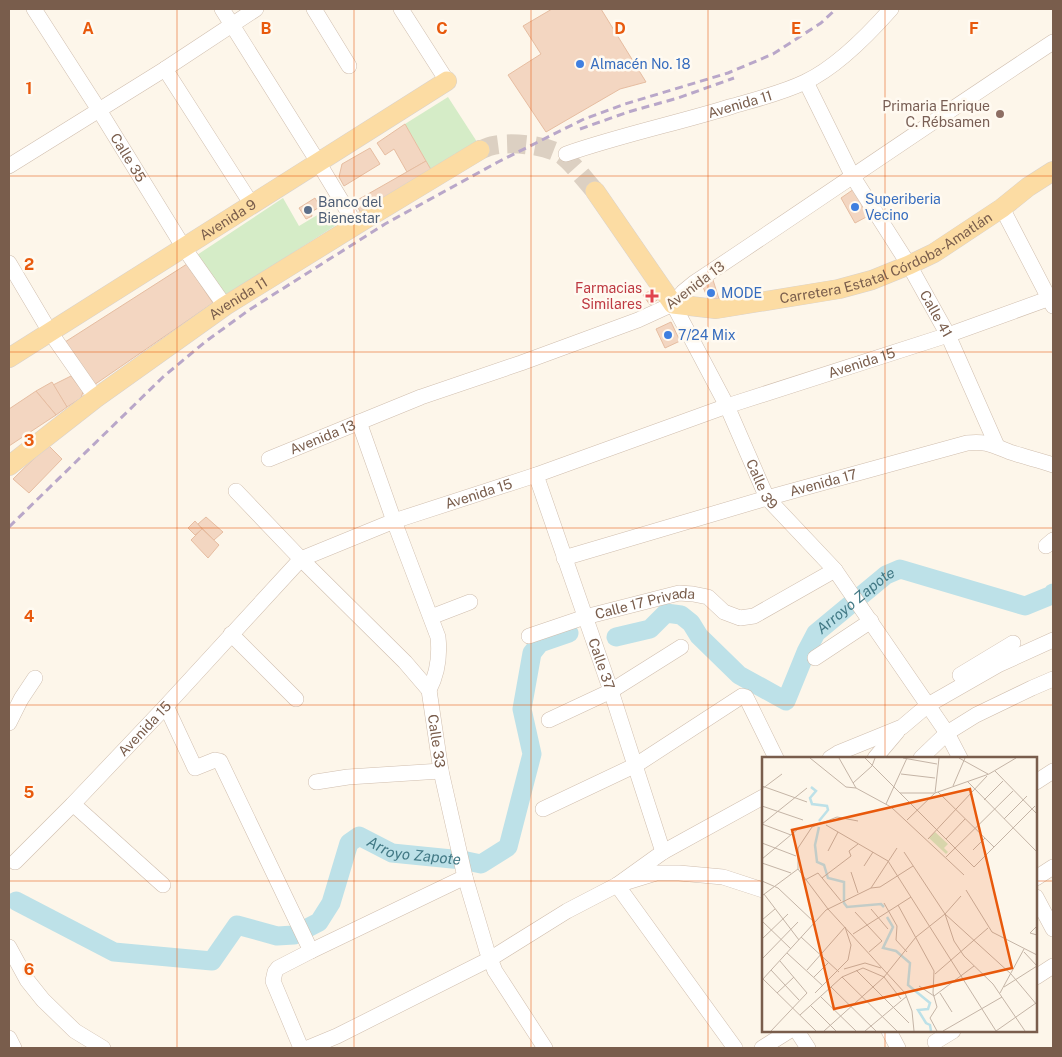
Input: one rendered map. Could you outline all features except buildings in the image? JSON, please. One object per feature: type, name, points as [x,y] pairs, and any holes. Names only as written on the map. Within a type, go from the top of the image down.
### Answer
[{"type":"main road","name":"Avenida 9","points":[[9,358],[447,81]]},
{"type":"main road","name":"Avenida 11","points":[[9,466],[96,398],[225,306],[480,150]]},
{"type":"main road","name":"Carretera Estatal Córdoba-Amatlán","points":[[673,304],[716,309],[829,290],[872,280],[934,253],[1002,208],[1028,187],[1053,171]]},
{"type":"main road","name":"Calle 39","points":[[595,191],[673,304]]},
{"type":"street","name":"Calle 35","points":[[34,9],[184,248],[225,306]]},
{"type":"street","points":[[222,9],[356,225]]},
{"type":"street","points":[[9,166],[256,9]]},
{"type":"street","points":[[314,9],[349,66]]},
{"type":"street","points":[[401,9],[447,81]]},
{"type":"street","name":"Avenida 11","points":[[566,154],[614,138],[770,96],[806,82],[844,56],[891,9]]},
{"type":"street","name":"Avenida 13","points":[[269,459],[421,397],[638,320],[673,304],[694,283],[1053,42]]},
{"type":"street","points":[[165,68],[252,205]]},
{"type":"street","name":"Calle 41","points":[[806,82],[853,177],[909,265],[948,335],[997,446]]},
{"type":"street","points":[[1002,208],[1052,300]]},
{"type":"street","points":[[9,263],[50,332],[96,398]]},
{"type":"street","name":"Avenida 15","points":[[15,862],[166,706],[301,558],[394,521],[536,476],[727,406],[1052,300]]},
{"type":"street","name":"Calle 39","points":[[673,304],[727,406],[767,498],[835,570],[947,733],[959,757]]},
{"type":"street","points":[[236,491],[405,662],[429,690],[435,678],[439,648],[438,637],[359,422]]},
{"type":"street","name":"Avenida 17","points":[[564,558],[767,498],[967,443],[980,442],[997,446],[1010,452],[1053,465]]},
{"type":"street","name":"Calle 37","points":[[536,476],[611,690],[664,852]]},
{"type":"street","name":"Calle 17 Privada","points":[[529,636],[585,617],[679,593],[708,597],[724,612],[740,618],[754,616],[835,570]]},
{"type":"street","points":[[431,617],[470,602]]},
{"type":"street","points":[[815,658],[871,621]]},
{"type":"street","points":[[231,634],[296,699]]},
{"type":"street","points":[[925,702],[1053,640]]},
{"type":"street","points":[[876,757],[925,702],[1013,643]]},
{"type":"street","points":[[550,720],[611,690],[681,648]]},
{"type":"street","points":[[9,723],[21,699],[35,678]]},
{"type":"street","points":[[923,757],[947,733],[976,715],[1053,679]]},
{"type":"street","name":"Calle 33","points":[[429,690],[442,772],[465,877],[490,959],[495,971],[545,1048]]},
{"type":"street","points":[[543,809],[636,765],[739,697],[746,697],[776,757]]},
{"type":"street","points":[[166,706],[195,768],[215,760],[220,761],[311,951]]},
{"type":"street","points":[[832,757],[902,727]]},
{"type":"street","points":[[1037,781],[1053,771]]},
{"type":"street","points":[[316,782],[348,777],[442,772]]},
{"type":"street","points":[[308,1048],[336,1036],[490,959],[567,912],[617,885],[664,852],[762,798]]},
{"type":"street","points":[[73,804],[163,885]]},
{"type":"street","points":[[1037,877],[1053,867]]},
{"type":"street","points":[[617,885],[656,873],[679,873],[723,878],[762,890]]},
{"type":"street","points":[[301,1048],[273,980],[278,968],[465,877]]},
{"type":"street","points":[[617,885],[735,1048]]},
{"type":"street","points":[[1037,899],[1053,929]]},
{"type":"street","points":[[9,947],[27,980],[43,1000],[75,1031],[103,1048]]},
{"type":"street","points":[[1037,976],[1053,966]]},
{"type":"street","points":[[762,1048],[787,1032]]},
{"type":"street","points":[[798,1032],[808,1048]]},
{"type":"street","points":[[890,1032],[898,1048]]},
{"type":"street","points":[[935,1040],[951,1032]]},
{"type":"street","points":[[9,1038],[14,1048]]},
{"type":"green space","points":[[448,97],[479,145],[433,173],[405,124]]},
{"type":"green space","points":[[283,198],[299,226],[329,208],[338,224],[225,296],[197,255]]},
{"type":"waterway","name":"Arroyo Zapote","points":[[616,637],[650,629],[666,613],[681,615],[691,623],[699,636],[739,675],[786,701],[816,633],[886,575],[900,569],[1025,606],[1053,593]]},
{"type":"waterway","name":"Arroyo Zapote","points":[[16,901],[114,952],[212,961],[237,925],[277,936],[294,935],[319,922],[331,903],[349,843],[359,836],[392,853],[462,860],[481,864],[508,847],[532,754],[522,709],[532,653],[540,643],[569,633]]},
{"type":"tunnel","points":[[480,150],[491,146],[518,144],[557,152],[567,159],[595,191]]},
{"type":"railway","points":[[9,527],[163,377],[205,342],[249,310],[385,224],[498,162],[584,119],[625,104],[728,73],[773,54],[821,23],[836,9]]},
{"type":"railway","points":[[580,129],[734,78]]},
{"type":"place","name":"Almacén No. 18","points":[[580,64]]},
{"type":"place","name":"Primaria Enrique C. Rébsamen","points":[[1000,114]]},
{"type":"place","name":"Superiberia Vecino","points":[[855,207]]},
{"type":"place","name":"Banco del Bienestar","points":[[308,210]]},
{"type":"place","name":"MODE","points":[[711,293]]},
{"type":"place","name":"Farmacias Similares","points":[[652,296]]},
{"type":"place","name":"7/24 Mix","points":[[668,335]]}]
